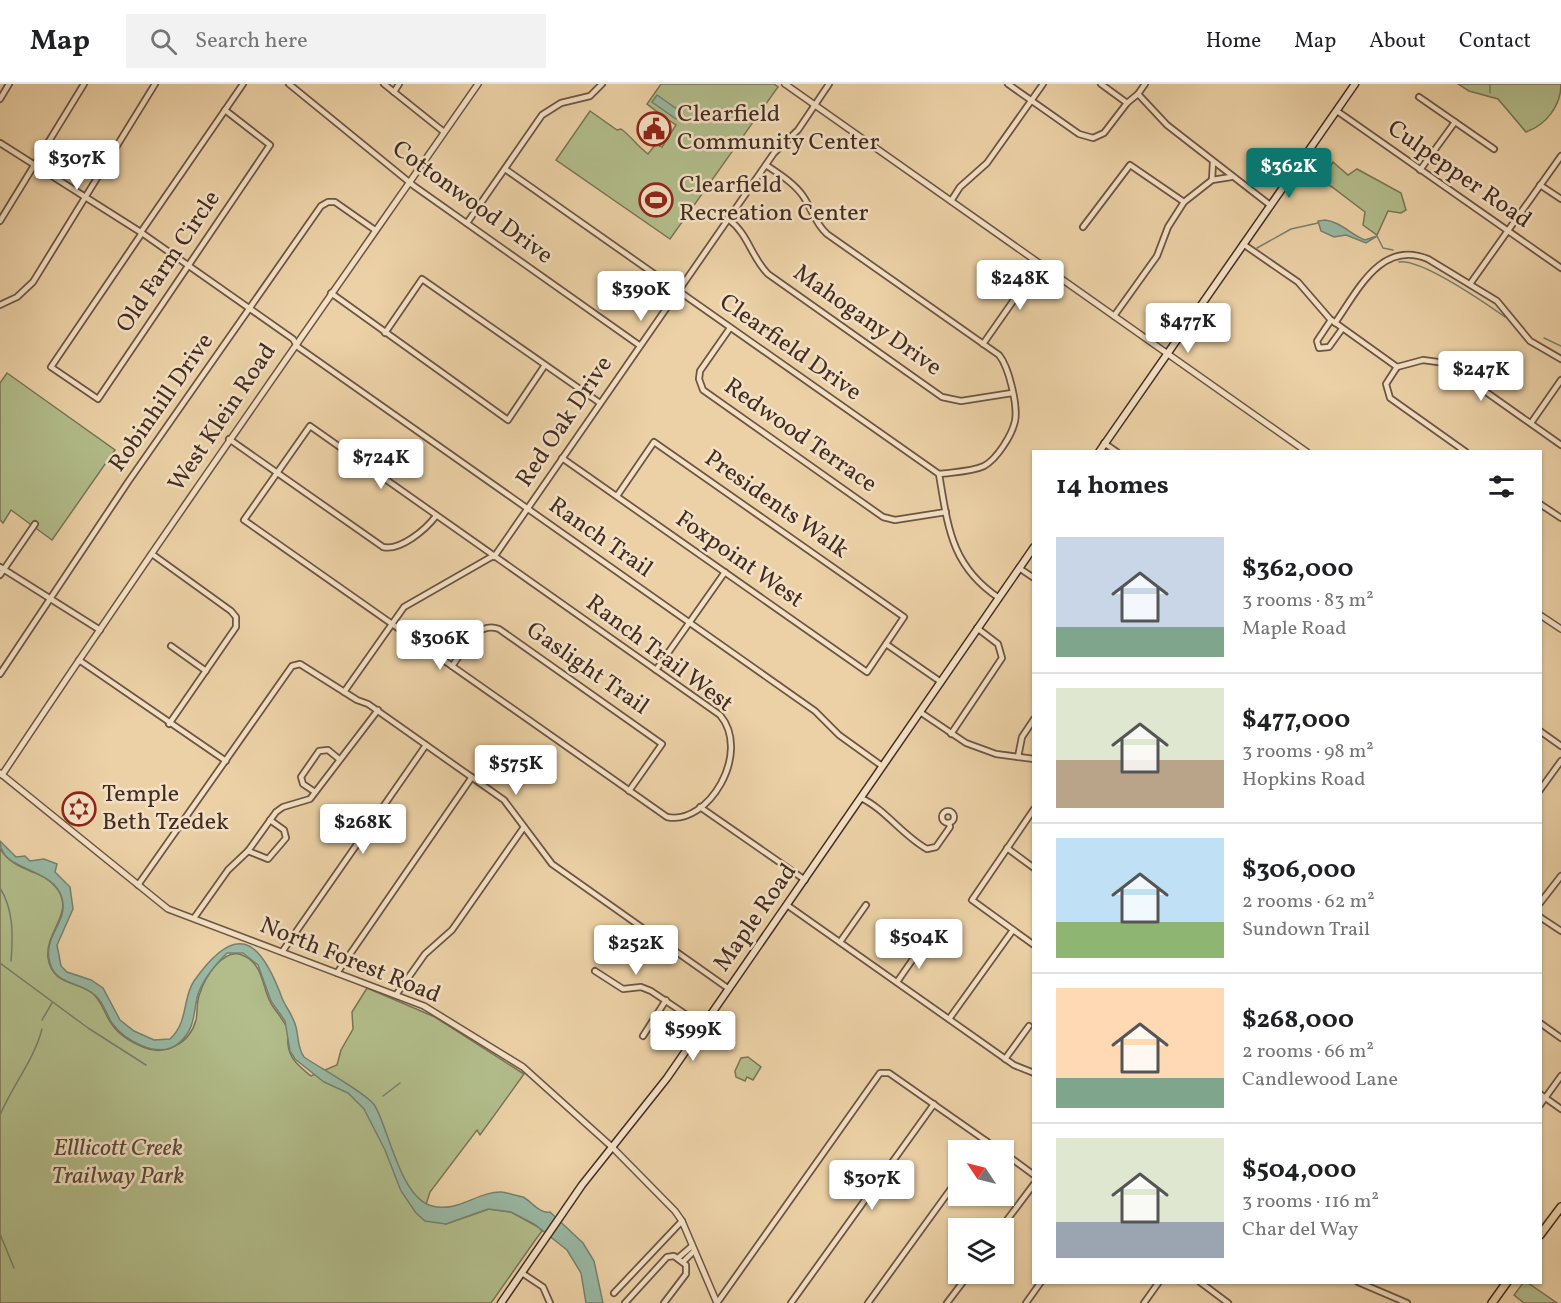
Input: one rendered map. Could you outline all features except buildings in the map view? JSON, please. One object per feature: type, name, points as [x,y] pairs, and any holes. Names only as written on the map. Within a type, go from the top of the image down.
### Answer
[{"type":"main road","points":[[1100,450],[1166,352],[1355,84]]},
{"type":"main road","name":"Maple Road","points":[[501,1303],[561,1216],[667,1078],[1032,550]]},
{"type":"main road","points":[[1542,1232],[1561,1207]]},
{"type":"main road","points":[[1492,1303],[1506,1284]]},
{"type":"street","points":[[0,99],[9,84]]},
{"type":"street","points":[[0,221],[84,84]]},
{"type":"street","points":[[0,305],[17,297],[33,282],[155,84]]},
{"type":"street","points":[[141,232],[243,84]]},
{"type":"street","name":"Cottonwood Drive","points":[[289,84],[409,181],[639,345]]},
{"type":"street","points":[[384,84],[444,132]]},
{"type":"street","points":[[394,92],[399,84]]},
{"type":"street","name":"West Klein Road","points":[[1,774],[330,292],[478,84]]},
{"type":"street","points":[[467,223],[543,115],[561,103],[590,96],[602,84]]},
{"type":"street","points":[[784,84],[1304,450]]},
{"type":"street","name":"Red Oak Drive","points":[[344,692],[391,623],[412,602],[494,556],[766,165],[798,130],[829,84]]},
{"type":"street","points":[[1008,84],[1079,134],[1093,138],[1104,133],[1145,84]]},
{"type":"street","points":[[951,201],[960,188],[987,163],[1043,84]]},
{"type":"street","points":[[1105,85],[1127,103]]},
{"type":"street","points":[[1138,94],[1161,120],[1270,205]]},
{"type":"street","points":[[1419,97],[1494,149]]},
{"type":"street","name":"Old Farm Circle","points":[[141,232],[51,367],[98,399],[270,145],[225,110]]},
{"type":"street","name":"Culpepper Road","points":[[1336,111],[1561,268]]},
{"type":"street","points":[[1420,170],[1455,122]]},
{"type":"street","name":"Ranch Trail","points":[[0,143],[87,196],[249,308],[296,343],[298,347],[815,711],[839,735],[882,766]]},
{"type":"street","points":[[1470,284],[1561,156]]},
{"type":"street","points":[[1212,180],[1213,162]]},
{"type":"street","points":[[766,165],[793,184],[804,198],[817,224],[826,234],[1004,361],[1012,393],[1014,424],[993,459],[978,468],[939,474],[952,541],[962,562],[975,579],[999,598]]},
{"type":"street","points":[[1083,227],[1130,165],[1184,202]]},
{"type":"street","name":"Clearfield Drive","points":[[505,169],[939,474]]},
{"type":"street","points":[[1114,316],[1157,256],[1168,227],[1184,202],[1212,180],[1232,177]]},
{"type":"street","points":[[1540,184],[1561,199]]},
{"type":"street","name":"Robinhill Drive","points":[[0,674],[249,308],[325,203],[339,204],[375,230]]},
{"type":"street","name":"Mahogany Drive","points":[[728,219],[742,232],[759,264],[768,274],[942,397],[961,401],[1012,393]]},
{"type":"street","points":[[1243,244],[1298,282],[1333,322],[1397,367]]},
{"type":"street","points":[[1342,329],[1329,347],[1319,348],[1317,341],[1374,269],[1399,255],[1422,256],[1503,306],[1530,341],[1561,359]]},
{"type":"street","points":[[983,344],[1039,264]]},
{"type":"street","points":[[385,333],[422,279],[600,403]]},
{"type":"street","points":[[330,292],[508,420],[545,365]]},
{"type":"street","name":"Redwood Terrace","points":[[730,328],[700,371],[699,379],[703,390],[883,517],[895,520],[946,512]]},
{"type":"street","points":[[1462,450],[1390,398],[1386,384],[1397,367],[1423,360],[1445,363],[1561,445]]},
{"type":"street","points":[[1531,423],[1561,380]]},
{"type":"street","name":"Ranch Trail West","points":[[277,473],[310,426],[720,715],[730,730],[733,747],[730,766],[700,807]]},
{"type":"street","points":[[229,439],[386,548],[424,530],[436,516]]},
{"type":"street","name":"Presidents Walk","points":[[617,496],[654,442],[904,617],[886,644]]},
{"type":"street","points":[[1104,443],[1114,450]]},
{"type":"street","name":"Foxpoint West","points":[[562,458],[867,672],[886,644]]},
{"type":"street","points":[[277,473],[244,520],[629,791],[671,818],[686,816],[700,807],[805,880]]},
{"type":"street","points":[[1542,505],[1561,518]]},
{"type":"street","points":[[0,575],[2,568],[35,524]]},
{"type":"street","points":[[152,554],[236,617],[236,627],[169,724]]},
{"type":"street","points":[[2,568],[100,630]]},
{"type":"street","points":[[1019,568],[1032,577]]},
{"type":"street","points":[[656,670],[725,572]]},
{"type":"street","points":[[1542,616],[1561,629]]},
{"type":"street","name":"Gaslight Trail","points":[[452,666],[479,630],[490,626],[499,629],[662,744],[629,791]]},
{"type":"street","points":[[951,734],[1002,658],[998,644],[977,628]]},
{"type":"street","points":[[886,644],[941,682]]},
{"type":"street","points":[[171,646],[206,671]]},
{"type":"street","points":[[79,660],[226,761]]},
{"type":"street","points":[[138,885],[292,666],[300,664],[378,711],[472,777],[510,806],[534,843],[552,864],[729,989]]},
{"type":"street","points":[[194,918],[228,870],[248,851],[279,809],[305,802],[378,711]]},
{"type":"street","points":[[920,712],[951,734],[988,752],[1032,759]]},
{"type":"street","points":[[1018,757],[1022,737],[1032,722]]},
{"type":"street","points":[[1542,732],[1561,746]]},
{"type":"street","points":[[282,952],[426,745]]},
{"type":"street","points":[[315,792],[303,784],[301,777],[319,751],[328,750],[339,759]]},
{"type":"street","points":[[1542,787],[1561,761]]},
{"type":"street","name":"North Forest Road","points":[[1,774],[168,909],[424,1006],[523,1067],[612,1147],[659,1193],[682,1221],[717,1303]]},
{"type":"street","points":[[337,973],[472,777]]},
{"type":"street","points":[[861,798],[875,806],[895,826],[927,849],[936,847],[950,827],[949,823]]},
{"type":"street","points":[[1032,812],[972,900],[1032,944]]},
{"type":"street","points":[[248,851],[268,859],[286,838],[284,830],[270,820]]},
{"type":"street","points":[[396,995],[425,954],[452,930],[524,826]]},
{"type":"street","points":[[1007,848],[1032,867]]},
{"type":"street","points":[[1542,900],[1561,876]]},
{"type":"street","points":[[787,905],[1005,1059],[1032,1072]]},
{"type":"street","points":[[840,942],[866,905]]},
{"type":"street","points":[[1542,918],[1561,932]]},
{"type":"street","points":[[949,1019],[1012,930]]},
{"type":"street","points":[[897,982],[922,946]]},
{"type":"street","points":[[596,971],[623,989],[641,987],[666,1000],[703,1026]]},
{"type":"street","points":[[643,1036],[666,1000]]},
{"type":"street","points":[[1542,1024],[1561,1038]]},
{"type":"street","points":[[1005,1059],[1029,1026]]},
{"type":"street","points":[[717,1303],[878,1075],[889,1073],[985,1140]]},
{"type":"street","points":[[1542,1103],[1561,1076]]},
{"type":"street","points":[[1542,1095],[1561,1109]]},
{"type":"street","points":[[791,1303],[934,1104]]},
{"type":"street","points":[[1014,1161],[1032,1174]]},
{"type":"street","points":[[1008,1218],[1032,1187]]},
{"type":"street","points":[[868,1303],[948,1193]]},
{"type":"street","points":[[614,1293],[682,1221]]},
{"type":"street","points":[[680,1260],[693,1248]]},
{"type":"street","points":[[625,1303],[667,1257],[680,1260],[686,1265],[686,1274],[664,1303]]},
{"type":"street","points":[[642,1263],[653,1273]]},
{"type":"street","points":[[522,1273],[543,1287],[550,1303]]},
{"type":"street","points":[[947,1303],[961,1284]]},
{"type":"street","points":[[1026,1303],[1040,1284]]},
{"type":"street","points":[[1144,1303],[1158,1284]]},
{"type":"street","points":[[1203,1284],[1228,1303]]},
{"type":"street","points":[[1363,1284],[1407,1303]]},
{"type":"green space","name":"Clearfield Recreation Center","points":[[661,84],[774,84],[778,87],[670,239],[556,160],[590,111],[617,130],[621,129],[648,154],[656,144],[662,147],[676,125],[670,121],[666,126],[660,122],[664,117],[647,104]]},
{"type":"green space","points":[[1458,84],[1561,84],[1558,100],[1551,114],[1540,125],[1526,132],[1498,99],[1469,91]]},
{"type":"green space","points":[[1333,162],[1348,175],[1357,169],[1401,193],[1406,210],[1401,213],[1388,211],[1377,235],[1363,225],[1365,212],[1321,181]]},
{"type":"green space","points":[[7,373],[115,450],[52,540],[11,510],[3,523],[0,520],[0,383]]},
{"type":"green space","name":"Elllicott Creek Trailway Park","points":[[0,849],[15,864],[52,883],[62,899],[61,915],[48,948],[48,958],[54,973],[65,981],[91,992],[117,1031],[143,1047],[151,1050],[168,1049],[188,1035],[196,1020],[199,996],[210,972],[228,955],[235,954],[246,957],[256,966],[271,1003],[287,1028],[290,1054],[311,1076],[337,1065],[341,1050],[353,1029],[352,1012],[367,988],[435,1017],[524,1074],[480,1135],[477,1130],[430,1192],[422,1217],[446,1224],[489,1209],[511,1212],[540,1228],[542,1231],[491,1303],[0,1303]]},
{"type":"green space","points":[[748,1057],[761,1067],[753,1080],[747,1077],[745,1081],[736,1077],[735,1071],[741,1058]]},
{"type":"green space","points":[[1522,1284],[1529,1284],[1557,1303],[1524,1303],[1514,1295]]},
{"type":"shaded area","points":[[657,95],[681,112],[676,119],[652,102]]},
{"type":"shaded area","points":[[1318,221],[1336,223],[1365,240],[1377,236],[1366,243],[1346,235],[1334,237],[1321,231]]},
{"type":"shaded area","points":[[0,841],[16,857],[25,856],[30,861],[44,859],[57,864],[55,872],[70,887],[73,909],[57,945],[61,966],[67,972],[91,980],[103,988],[120,1020],[134,1031],[154,1040],[170,1039],[180,1025],[190,988],[209,962],[222,950],[234,944],[246,944],[256,950],[274,978],[295,1023],[299,1046],[304,1057],[371,1101],[380,1117],[404,1178],[421,1201],[432,1206],[451,1207],[485,1195],[502,1192],[523,1197],[539,1209],[550,1212],[583,1243],[594,1261],[603,1303],[586,1303],[581,1273],[567,1250],[534,1224],[511,1212],[488,1209],[446,1224],[425,1221],[416,1213],[401,1191],[385,1150],[364,1109],[348,1093],[324,1082],[295,1059],[290,1051],[285,1021],[271,1001],[258,965],[243,953],[227,953],[209,974],[199,992],[191,1027],[179,1043],[162,1050],[152,1049],[125,1036],[112,1023],[96,996],[90,991],[63,980],[53,970],[50,963],[49,945],[62,914],[62,898],[57,888],[49,880],[8,858],[2,851]]},
{"type":"waterway","points":[[1490,84],[1490,93]]},
{"type":"waterway","points":[[1257,248],[1291,229],[1318,223]]},
{"type":"waterway","points":[[1377,236],[1383,248],[1393,250]]},
{"type":"waterway","points":[[1399,262],[1422,267],[1437,274],[1505,317]]},
{"type":"waterway","points":[[1544,338],[1561,346]]},
{"type":"waterway","points":[[0,888],[10,914],[11,961]]},
{"type":"waterway","points":[[0,963],[88,1028],[146,1065]]},
{"type":"waterway","points":[[42,1020],[52,1003]]},
{"type":"waterway","points":[[0,1115],[34,1051],[42,1029]]},
{"type":"waterway","points":[[383,1096],[400,1083]]},
{"type":"waterway","points":[[0,1234],[14,1268]]},
{"type":"place","name":"Clearfield Community Center","points":[[654,129]]},
{"type":"place","name":"Clearfield Recreation Center","points":[[656,200]]},
{"type":"place","name":"Temple Beth Tzedek","points":[[79,809]]}]
